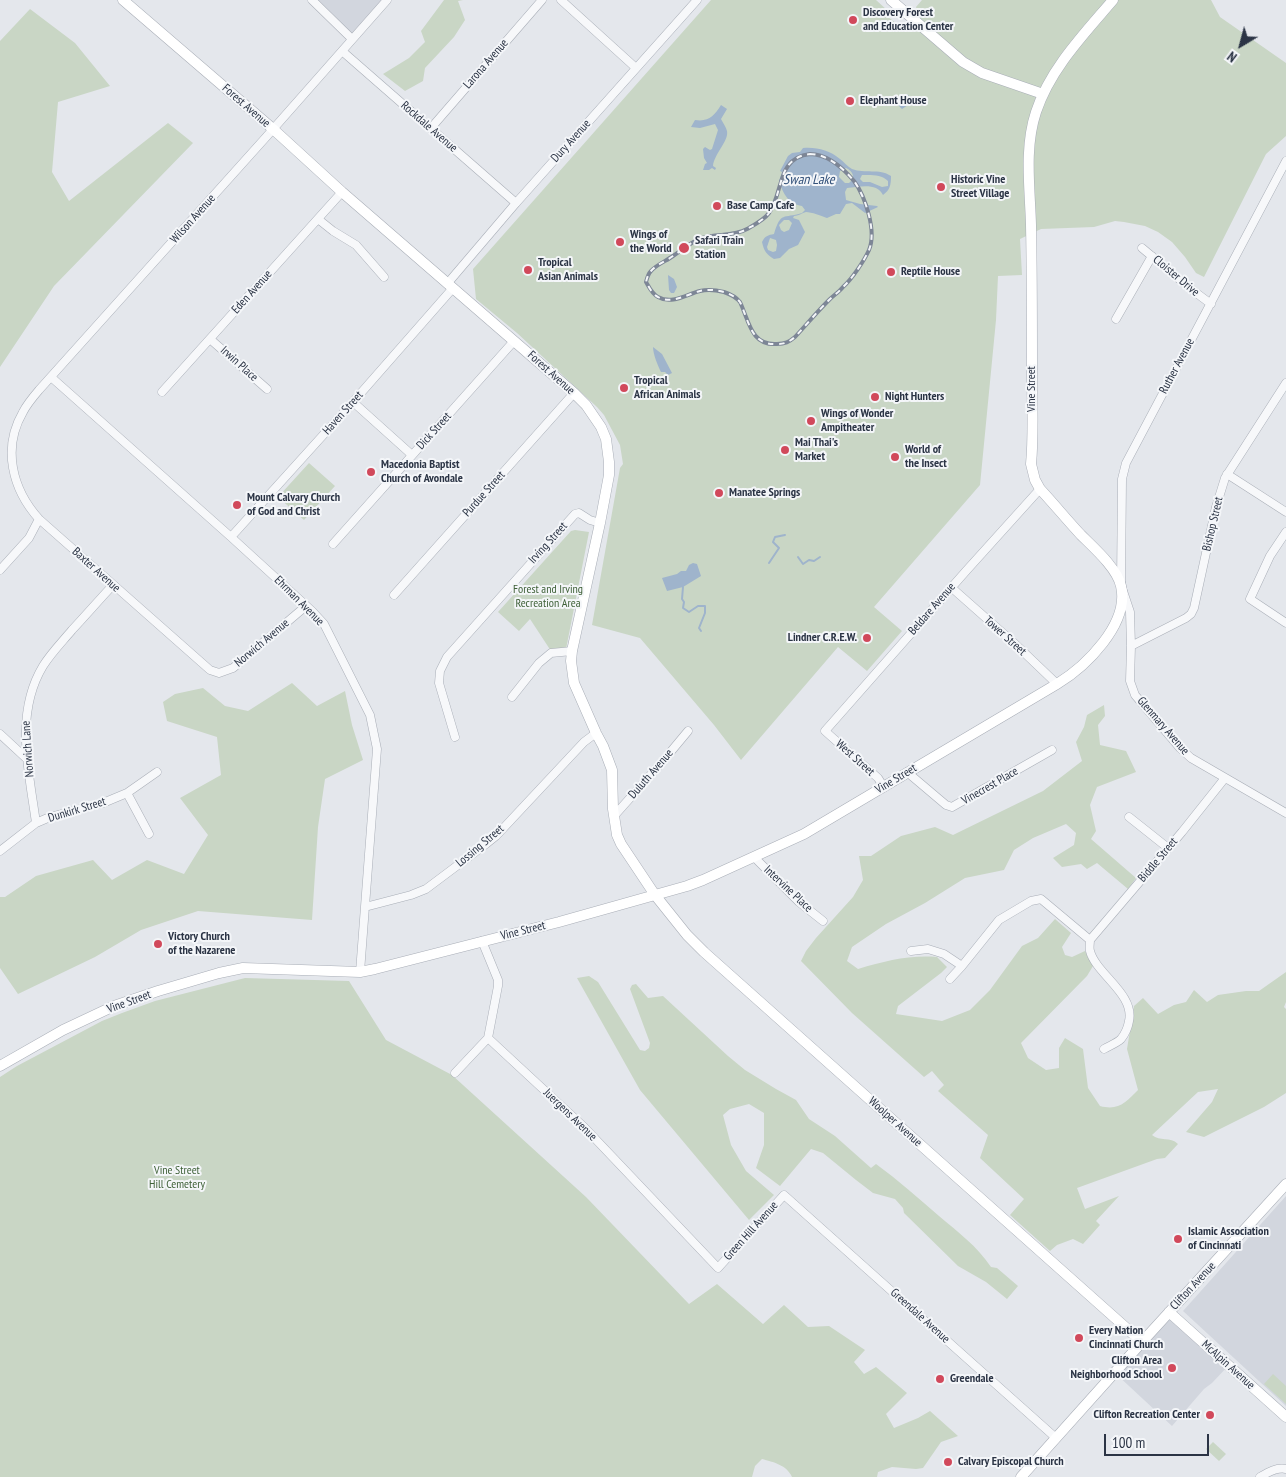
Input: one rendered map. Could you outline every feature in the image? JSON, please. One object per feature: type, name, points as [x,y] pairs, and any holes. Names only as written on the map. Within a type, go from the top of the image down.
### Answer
[{"type":"main road","name":"Forest Avenue","points":[[123,0],[514,341],[586,405],[594,416],[603,433],[609,452],[609,475],[571,661],[574,683],[612,770],[616,834],[623,849],[655,895]]},
{"type":"main road","points":[[891,0],[902,4],[964,62],[982,73],[1042,94]]},
{"type":"main road","name":"Vine Street","points":[[0,1066],[63,1030],[114,1006],[219,973],[243,968],[360,972],[560,922],[703,880],[804,834],[1057,684],[1080,667],[1108,636],[1120,611],[1121,585],[1112,569],[1040,489],[1035,480],[1031,464],[1031,226],[1029,166],[1031,130],[1042,94],[1068,55],[1113,0]]},
{"type":"main road","name":"Woolper Avenue","points":[[655,895],[687,935],[704,952],[1142,1342]]},
{"type":"main road","name":"Clifton Avenue","points":[[1021,1477],[1286,1184]]},
{"type":"main road","name":"McAlpin Avenue","points":[[1169,1312],[1286,1417]]},
{"type":"street","points":[[312,0],[352,39]]},
{"type":"street","name":"Wilson Avenue","points":[[12,446],[14,433],[22,412],[39,390],[386,0]]},
{"type":"street","name":"Larona Avenue","points":[[431,128],[542,0]]},
{"type":"street","points":[[561,0],[636,68]]},
{"type":"street","name":"Dury Avenue","points":[[450,286],[516,203],[697,0]]},
{"type":"street","name":"Rockdale Avenue","points":[[342,51],[516,203]]},
{"type":"street","name":"Ruther Avenue","points":[[1121,585],[1123,471],[1126,463],[1286,161]]},
{"type":"street","name":"Eden Avenue","points":[[162,392],[342,192]]},
{"type":"street","points":[[318,219],[356,245],[384,276]]},
{"type":"street","name":"Cloister Drive","points":[[1142,248],[1191,290],[1211,304]]},
{"type":"street","points":[[1116,319],[1152,256]]},
{"type":"street","name":"Haven Street","points":[[231,537],[353,402],[450,286]]},
{"type":"street","name":"Irwin Place","points":[[210,339],[267,389]]},
{"type":"street","name":"Dick Street","points":[[333,544],[514,341]]},
{"type":"street","name":"Ehrman Avenue","points":[[51,377],[231,537],[324,624],[366,704],[375,736],[377,762],[360,972]]},
{"type":"street","name":"Bishop Street","points":[[1132,646],[1191,614],[1223,483],[1286,383]]},
{"type":"street","name":"Purdue Street","points":[[394,595],[574,394]]},
{"type":"street","points":[[353,402],[412,454]]},
{"type":"street","name":"Baxter Avenue","points":[[12,446],[13,469],[20,491],[39,519],[214,672]]},
{"type":"street","points":[[1227,474],[1286,512]]},
{"type":"street","name":"Beldare Avenue","points":[[825,731],[1040,489]]},
{"type":"street","name":"Irving Street","points":[[454,737],[439,680],[443,662],[575,514],[579,513],[590,520],[600,523]]},
{"type":"street","points":[[0,570],[29,538],[39,519]]},
{"type":"street","points":[[1286,532],[1270,556],[1250,599],[1286,623]]},
{"type":"street","name":"Norwich Lane","points":[[36,823],[27,759],[26,714],[28,701],[36,680],[53,652],[113,585]]},
{"type":"street","name":"Glenmary Avenue","points":[[1121,585],[1130,612],[1132,646],[1130,681],[1135,695],[1180,748],[1191,758],[1286,813]]},
{"type":"street","name":"Tower Street","points":[[952,588],[1057,684]]},
{"type":"street","name":"Norwich Avenue","points":[[214,672],[226,672],[232,668],[306,606]]},
{"type":"street","points":[[512,698],[539,663],[551,653],[572,651]]},
{"type":"street","name":"Duluth Avenue","points":[[614,816],[688,731]]},
{"type":"street","name":"West Street","points":[[825,731],[878,778],[883,786]]},
{"type":"street","name":"Lossing Street","points":[[366,906],[411,895],[426,889],[486,844],[496,836],[584,742],[596,733]]},
{"type":"street","points":[[0,734],[27,759]]},
{"type":"street","name":"Vinecrest Place","points":[[907,772],[946,805],[952,807],[1052,750]]},
{"type":"street","name":"Dunkirk Street","points":[[0,851],[36,823],[50,817],[103,803],[127,793],[156,772]]},
{"type":"street","name":"Biddle Street","points":[[1090,940],[1225,778]]},
{"type":"street","points":[[127,793],[150,834]]},
{"type":"street","points":[[1129,817],[1168,848]]},
{"type":"street","name":"Intervine Place","points":[[754,857],[799,902],[823,921]]},
{"type":"street","points":[[950,979],[999,920],[1031,900],[1041,899],[1090,940],[1089,950],[1093,958],[1119,990],[1127,1004],[1130,1014],[1128,1028],[1121,1039],[1104,1049]]},
{"type":"street","points":[[455,1073],[488,1038],[498,980],[482,941]]},
{"type":"street","points":[[911,951],[928,948],[944,954],[962,966]]},
{"type":"street","name":"Juergens Avenue","points":[[488,1038],[584,1126],[718,1268]]},
{"type":"street","name":"Green Hill Avenue","points":[[718,1268],[784,1195]]},
{"type":"street","name":"Greendale Avenue","points":[[784,1195],[1056,1438]]},
{"type":"street","points":[[1260,1477],[1272,1470],[1286,1469]]},
{"type":"shaded area","points":[[312,0],[387,0],[352,39]]},
{"type":"shaded area","points":[[1286,1196],[1286,1406],[1183,1311]]},
{"type":"shaded area","name":"Clifton Area Neighborhood School","points":[[1169,1312],[1229,1365],[1204,1389],[1172,1426],[1115,1373]]},
{"type":"green space","points":[[444,0],[463,0],[458,1],[465,20],[454,37],[425,68],[423,81],[405,91],[383,74],[409,58],[425,42],[421,31]]},
{"type":"green space","points":[[711,0],[876,0],[887,10],[887,16],[902,28],[917,10],[916,7],[922,0],[1211,0],[1220,17],[1286,63],[1286,136],[1266,154],[1204,277],[1196,273],[1172,242],[1145,226],[1115,221],[1094,227],[1041,229],[1020,239],[1022,275],[998,276],[996,320],[980,485],[874,607],[902,631],[867,671],[838,647],[741,760],[714,725],[640,638],[592,625],[620,468],[623,464],[620,445],[604,415],[597,407],[517,333],[476,299],[473,269]]},
{"type":"green space","points":[[30,9],[75,43],[110,86],[58,102],[52,172],[69,201],[168,123],[193,143],[54,286],[0,367],[0,41]]},
{"type":"green space","points":[[309,463],[335,486],[304,520],[278,497]]},
{"type":"green space","name":"Forest and Irving Recreation Area","points":[[571,531],[589,532],[566,649],[551,651],[530,619],[519,631],[498,612]]},
{"type":"green space","points":[[292,683],[317,706],[345,691],[352,725],[363,760],[325,779],[318,827],[312,920],[198,911],[141,930],[95,957],[18,994],[0,968],[0,897],[5,897],[36,876],[93,860],[112,880],[147,860],[184,874],[208,835],[180,798],[221,775],[217,737],[167,721],[163,702],[175,694],[203,688],[225,706],[248,711]]},
{"type":"green space","points":[[1104,705],[1105,716],[1098,725],[1100,745],[1126,751],[1136,772],[1097,787],[1090,805],[1096,831],[1091,839],[1136,878],[1128,889],[1097,863],[1087,869],[1081,864],[1062,867],[1053,858],[1074,845],[1076,833],[1066,824],[1033,838],[1014,850],[1004,870],[965,878],[886,924],[852,947],[847,961],[858,969],[897,959],[937,957],[947,967],[898,1006],[896,1014],[942,1021],[970,1010],[990,990],[1022,946],[1038,938],[1055,919],[1071,933],[1062,947],[1065,955],[1072,957],[1085,951],[1093,966],[1087,976],[1021,1043],[1028,1058],[1046,1070],[1059,1068],[1059,1048],[1065,1038],[1083,1049],[1088,1088],[1100,1106],[1107,1107],[1122,1104],[1138,1090],[1127,1049],[1134,1006],[1143,998],[1158,1014],[1174,1005],[1186,1002],[1194,990],[1207,1002],[1218,995],[1259,991],[1286,972],[1286,1002],[1284,1007],[1286,1009],[1286,1093],[1264,1107],[1204,1137],[1186,1132],[1212,1102],[1218,1089],[1198,1092],[1152,1135],[1172,1140],[1178,1144],[1165,1158],[1157,1159],[1077,1188],[1085,1209],[1119,1196],[1096,1221],[1100,1225],[1083,1244],[1073,1239],[1057,1245],[1050,1251],[1010,1215],[1024,1199],[980,1158],[988,1135],[938,1091],[944,1085],[932,1071],[924,1077],[852,1013],[801,961],[816,938],[853,897],[863,880],[859,856],[871,856],[901,836],[935,827],[953,835],[1043,791],[1082,761],[1076,742],[1084,727],[1087,715]]},
{"type":"green space","points":[[589,976],[598,982],[640,1050],[645,1051],[649,1048],[650,1043],[630,989],[632,985],[636,984],[648,998],[663,996],[745,1070],[796,1100],[809,1119],[835,1136],[871,1168],[876,1164],[892,1176],[967,1240],[980,1252],[991,1267],[997,1268],[1018,1286],[1007,1299],[986,1282],[958,1266],[904,1213],[903,1208],[895,1199],[873,1193],[823,1153],[811,1149],[780,1186],[756,1168],[764,1145],[764,1113],[749,1104],[730,1109],[723,1115],[731,1145],[746,1171],[774,1195],[749,1220],[640,1090],[577,978]]},
{"type":"green space","name":"Vine Street Hill Cemetery","points":[[245,978],[349,981],[386,1040],[452,1075],[586,1197],[689,1304],[717,1284],[763,1324],[784,1305],[808,1327],[829,1326],[865,1350],[854,1362],[864,1374],[876,1367],[907,1393],[886,1414],[894,1428],[930,1411],[958,1436],[941,1442],[923,1468],[892,1467],[878,1472],[877,1477],[792,1477],[783,1467],[762,1459],[755,1466],[752,1477],[0,1477],[0,1077],[102,1021],[155,1001]]},
{"type":"green space","points":[[1273,1374],[1286,1386],[1286,1404],[1264,1384]]},
{"type":"green space","points":[[1213,1442],[1226,1454],[1219,1461],[1206,1449]]},
{"type":"water","points":[[907,94],[914,101],[902,109],[899,106],[898,99]]},
{"type":"water","points":[[721,105],[727,109],[721,119],[727,130],[727,135],[714,161],[713,166],[716,168],[715,170],[712,168],[703,170],[707,163],[704,158],[703,149],[705,147],[710,150],[712,149],[718,130],[715,124],[700,128],[691,127],[695,120],[704,120],[711,117]]},
{"type":"water","name":"Swan Lake","points":[[803,148],[827,151],[852,169],[882,172],[891,176],[890,185],[883,195],[877,188],[872,187],[847,188],[845,192],[846,200],[878,207],[865,213],[852,203],[846,204],[840,214],[827,218],[806,212],[794,216],[793,218],[799,220],[805,232],[798,245],[789,249],[780,258],[774,259],[767,254],[762,242],[763,240],[767,236],[774,234],[781,219],[802,213],[805,210],[787,197],[779,181],[782,172],[780,171],[788,156],[792,153],[800,152]],"holes":[[[846,168],[850,171],[853,177],[849,183],[845,183],[839,177],[840,171]],[[862,175],[879,176],[888,181],[888,186],[882,187],[870,182],[863,182],[860,179]],[[784,220],[789,220],[792,223],[789,230],[784,232],[779,225]],[[770,238],[776,240],[776,251],[768,250]]]},
{"type":"water","points":[[668,275],[674,279],[677,287],[674,293],[671,293],[669,290]]},
{"type":"water","points":[[653,347],[662,354],[672,373],[668,375],[665,372],[661,372]]},
{"type":"water","points":[[697,564],[701,576],[683,587],[667,591],[662,578],[686,571],[689,565]]},
{"type":"waterway","points":[[769,563],[779,548],[773,542],[775,537],[785,535]]},
{"type":"waterway","points":[[798,557],[803,564],[820,557]]},
{"type":"waterway","points":[[683,587],[683,608],[689,612],[698,606],[705,606],[705,613],[699,628],[701,631]]},
{"type":"railway","points":[[810,154],[828,159],[845,171],[854,181],[866,204],[872,233],[869,250],[858,270],[795,337],[782,344],[768,344],[762,341],[752,331],[740,302],[724,292],[703,290],[669,300],[658,297],[652,292],[646,282],[650,272],[691,243],[698,239],[742,231],[764,218],[774,205],[782,177],[791,162],[799,157],[810,154]]},
{"type":"place","name":"Discovery Forest and Education Center","points":[[853,20]]},
{"type":"place","name":"Elephant House","points":[[850,101]]},
{"type":"place","name":"Historic Vine Street Village","points":[[941,187]]},
{"type":"place","name":"Base Camp Cafe","points":[[717,206]]},
{"type":"place","name":"Wings of the World","points":[[620,242]]},
{"type":"place","name":"Safari Train Station","points":[[684,248]]},
{"type":"place","name":"Tropical Asian Animals","points":[[528,270]]},
{"type":"place","name":"Reptile House","points":[[891,272]]},
{"type":"place","name":"Tropical African Animals","points":[[624,388]]},
{"type":"place","name":"Night Hunters","points":[[875,397]]},
{"type":"place","name":"Wings of Wonder Ampitheater","points":[[811,421]]},
{"type":"place","name":"Mai Thai's Market","points":[[785,450]]},
{"type":"place","name":"World of the Insect","points":[[895,457]]},
{"type":"place","name":"Macedonia Baptist Church of Avondale","points":[[371,472]]},
{"type":"place","name":"Manatee Springs","points":[[719,493]]},
{"type":"place","name":"Mount Calvary Church of God and Christ","points":[[237,505]]},
{"type":"place","name":"Lindner C.R.E.W.","points":[[867,638]]},
{"type":"place","name":"Victory Church of the Nazarene","points":[[158,944]]},
{"type":"place","name":"Islamic Association of Cincinnati","points":[[1178,1239]]},
{"type":"place","name":"Every Nation Cincinnati Church","points":[[1079,1338]]},
{"type":"place","name":"Clifton Area Neighborhood School","points":[[1172,1368]]},
{"type":"place","name":"Greendale","points":[[940,1379]]},
{"type":"place","name":"Clifton Recreation Center","points":[[1210,1415]]},
{"type":"place","name":"Calvary Episcopal Church","points":[[948,1462]]}]
